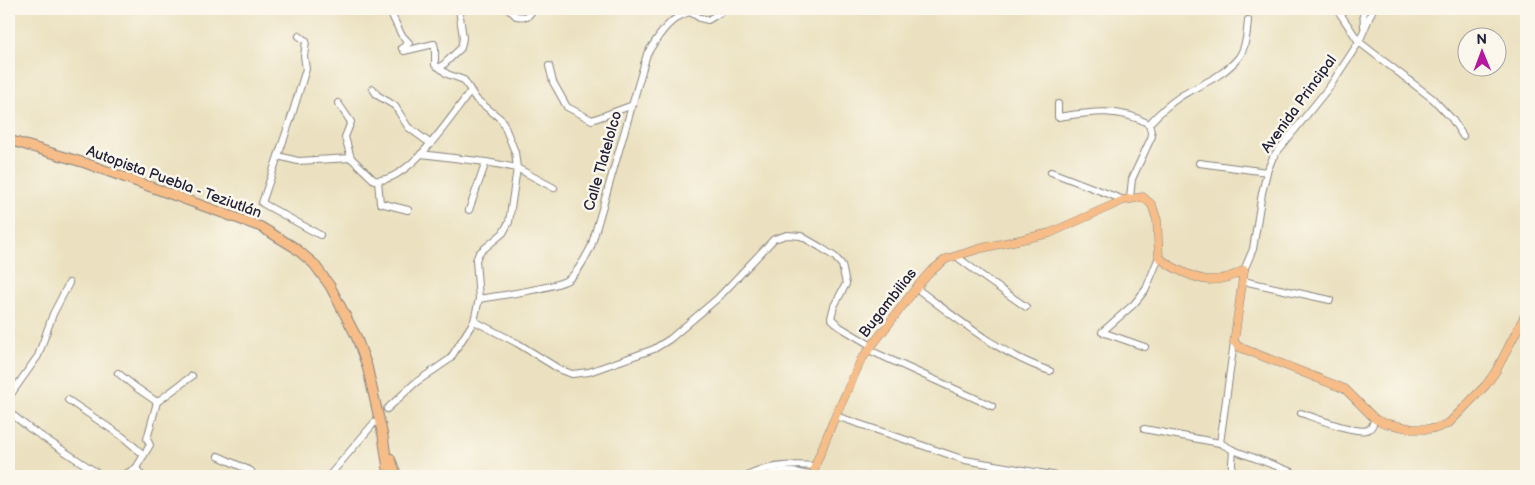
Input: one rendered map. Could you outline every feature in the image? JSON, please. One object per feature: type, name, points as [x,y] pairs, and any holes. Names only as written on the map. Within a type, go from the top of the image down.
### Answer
[{"type":"highway","name":"Autopista Puebla - Teziutlán","points":[[9,140],[85,163],[260,227],[294,247],[314,264],[335,295],[356,336],[367,366],[383,436],[388,476]]},
{"type":"highway","name":"Autopista Puebla - Teziutlán","points":[[383,436],[397,476]]},
{"type":"main road","name":"Bugambilias","points":[[814,476],[815,466],[862,360],[916,288],[930,272],[946,259],[982,248],[1050,233],[1127,199],[1143,197],[1152,205],[1157,220],[1158,257]]},
{"type":"main road","points":[[1158,257],[1163,262],[1181,271],[1208,280],[1227,278],[1244,270]]},
{"type":"main road","points":[[1244,270],[1234,342],[1248,351],[1345,389],[1374,419],[1413,429],[1437,428],[1449,423],[1486,385],[1496,371],[1526,313]]},
{"type":"street","points":[[387,409],[415,383],[450,358],[474,321],[479,299],[476,260],[479,253],[503,233],[509,222],[517,168],[515,152],[502,120],[476,99],[464,80],[447,74],[435,65],[434,44],[404,51],[402,48],[409,43],[401,34],[389,9]]},
{"type":"street","points":[[440,68],[461,48],[463,38],[459,9]]},
{"type":"street","points":[[509,9],[516,16],[527,17],[534,9]]},
{"type":"street","name":"Calle Tlatelolco","points":[[479,299],[552,286],[568,280],[579,269],[591,247],[647,54],[662,30],[683,14],[690,12],[708,20],[726,9]]},
{"type":"street","points":[[1337,9],[1358,42],[1433,99],[1452,119],[1463,136]]},
{"type":"street","points":[[1363,9],[1364,29]]},
{"type":"street","name":"Avenida Principal","points":[[1244,270],[1254,249],[1267,172],[1274,157],[1330,86],[1358,42],[1373,9]]},
{"type":"street","points":[[1149,124],[1181,96],[1215,79],[1239,56],[1246,39],[1248,20]]},
{"type":"street","points":[[299,36],[306,41],[304,56],[306,69],[262,203],[320,236]]},
{"type":"street","points":[[549,66],[553,82],[567,107],[592,120],[633,104]]},
{"type":"street","points":[[373,89],[377,95],[395,106],[408,127],[431,144]]},
{"type":"street","points":[[338,103],[351,122],[345,137],[351,158],[374,180],[378,181],[393,178],[421,154],[443,130],[470,92]]},
{"type":"street","points":[[1051,172],[1127,199],[1132,179],[1152,136],[1149,124],[1137,117],[1099,111],[1058,117],[1058,104]]},
{"type":"street","points":[[421,154],[517,168],[554,188]]},
{"type":"street","points":[[278,156],[298,161],[351,158]]},
{"type":"street","points":[[469,210],[486,162]]},
{"type":"street","points":[[1199,163],[1267,172]]},
{"type":"street","points":[[378,181],[380,203],[408,210]]},
{"type":"street","points":[[474,321],[517,343],[559,369],[572,374],[589,372],[654,349],[670,339],[718,298],[774,239],[787,235],[801,236],[835,257],[842,265],[846,284],[834,306],[831,318],[840,327],[871,348],[992,406]]},
{"type":"street","points":[[956,256],[1026,307]]},
{"type":"street","points":[[1145,347],[1102,332],[1134,304],[1146,289],[1158,257]]},
{"type":"street","points":[[1243,281],[1330,300]]},
{"type":"street","points":[[9,397],[38,356],[53,314],[69,283]]},
{"type":"street","points":[[916,288],[997,347],[1031,365],[1050,371]]},
{"type":"street","points":[[1220,443],[1234,342]]},
{"type":"street","points":[[118,373],[157,402]]},
{"type":"street","points":[[122,476],[136,468],[150,445],[147,439],[157,402],[192,376]]},
{"type":"street","points":[[68,400],[123,437],[144,455]]},
{"type":"street","points":[[9,412],[29,428],[102,476]]},
{"type":"street","points":[[1301,413],[1355,430],[1368,431],[1374,419]]},
{"type":"street","points":[[836,416],[965,460],[1058,476]]},
{"type":"street","points":[[329,476],[374,424]]},
{"type":"street","points":[[1144,429],[1220,443],[1233,450],[1292,472]]},
{"type":"street","points":[[1231,476],[1233,450]]},
{"type":"street","points":[[218,456],[251,471],[254,476]]},
{"type":"street","points":[[747,476],[771,467],[794,464],[815,466]]},
{"type":"street","points":[[136,468],[142,476]]},
{"type":"street","points":[[764,476],[772,473],[794,471],[814,476]]}]
